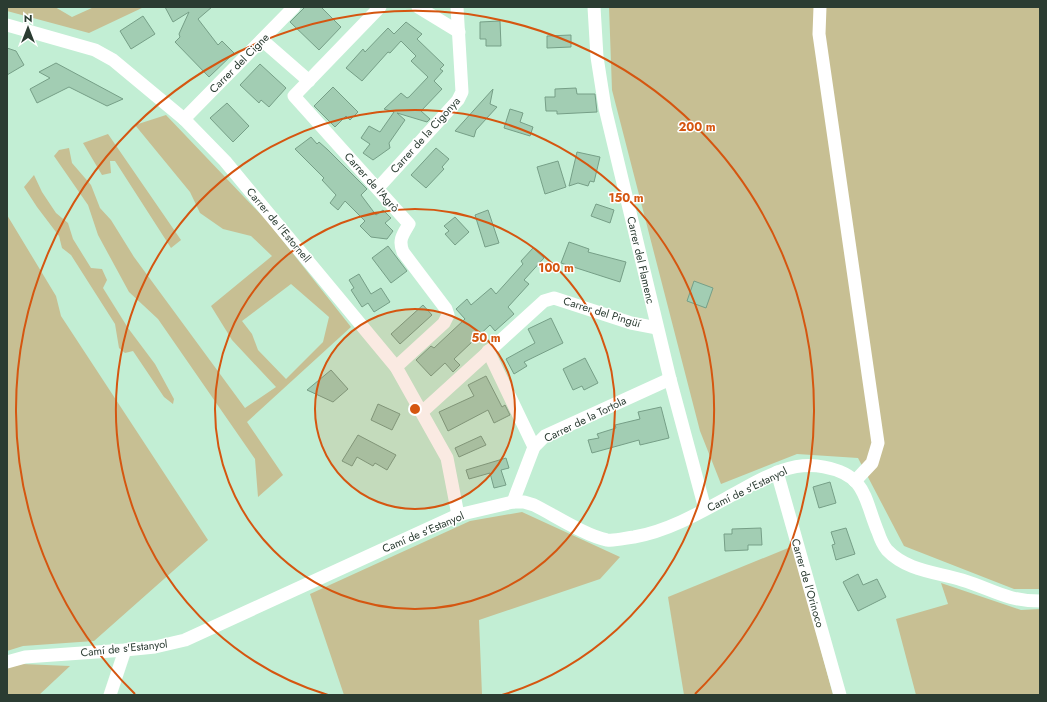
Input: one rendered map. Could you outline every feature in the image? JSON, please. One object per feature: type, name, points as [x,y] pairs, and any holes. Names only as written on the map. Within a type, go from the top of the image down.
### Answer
[{"type":"street","name":"Carrer del Cigne","points":[[184,119],[294,7]]},
{"type":"street","name":"Carrer de l'Agrò","points":[[380,7],[294,96],[409,224],[400,238],[402,252],[446,309],[448,315],[444,323],[396,367]]},
{"type":"street","points":[[418,7],[459,32]]},
{"type":"street","name":"Carrer de la Cigonya","points":[[378,188],[460,96],[463,85],[457,7]]},
{"type":"street","name":"Carrer del Flamenc","points":[[594,7],[597,57],[605,108],[670,379],[705,509]]},
{"type":"street","points":[[820,7],[819,34],[878,443],[872,463],[855,481]]},
{"type":"street","name":"Carrer de l'Estornell","points":[[7,25],[95,50],[113,60],[184,119],[225,161],[396,367],[447,458],[458,515]]},
{"type":"street","points":[[262,40],[309,81]]},
{"type":"street","name":"Carrer del Pingüí","points":[[422,412],[544,301],[554,298],[631,322],[658,328]]},
{"type":"street","points":[[488,351],[534,447]]},
{"type":"street","name":"Carrer de la Tortola","points":[[513,502],[534,447],[546,436],[670,379]]},
{"type":"street","name":"Camí de s'Estanyol","points":[[7,662],[25,657],[155,647],[185,640],[458,515],[513,502],[524,502],[534,505],[597,538],[609,540],[649,534],[705,509],[777,472],[792,467],[812,465],[836,470],[855,481],[868,500],[874,522],[886,549],[899,560],[917,569],[962,580],[1007,598],[1018,600],[1040,600]]},
{"type":"street","name":"Carrer de l'Orinoco","points":[[777,472],[840,695]]},
{"type":"street","points":[[110,695],[125,650]]},
{"type":"shaded area","points":[[7,7],[55,7],[72,17],[94,7],[144,7],[89,33],[7,11]]},
{"type":"shaded area","points":[[609,7],[1040,7],[1040,589],[1014,589],[904,546],[858,458],[797,454],[721,484],[700,431],[612,90]]},
{"type":"shaded area","points":[[166,115],[268,222],[351,327],[247,422],[283,475],[258,497],[255,459],[158,319],[129,292],[98,235],[88,205],[54,156],[59,150],[69,148],[72,163],[91,185],[100,208],[111,220],[134,257],[245,408],[276,387],[232,340],[211,306],[272,256],[251,236],[223,229],[200,213],[190,192],[135,125]],"holes":[[[291,284],[329,317],[323,342],[286,379],[258,350],[252,334],[242,321]]]},
{"type":"shaded area","points":[[108,134],[181,240],[171,248],[115,161],[110,161],[111,173],[102,175],[83,143]]},
{"type":"shaded area","points":[[34,175],[42,192],[56,213],[68,223],[73,239],[91,268],[102,269],[107,280],[103,288],[128,328],[155,364],[174,399],[173,404],[164,397],[133,351],[125,353],[119,348],[115,324],[71,255],[62,248],[59,236],[24,187]]},
{"type":"shaded area","points":[[7,215],[56,296],[61,316],[208,540],[94,641],[23,646],[7,651]]},
{"type":"shaded area","points":[[522,512],[620,557],[600,579],[479,620],[482,695],[344,695],[310,594],[470,521]]},
{"type":"shaded area","points":[[793,546],[833,695],[684,695],[668,597]]},
{"type":"shaded area","points":[[941,583],[1021,610],[1040,609],[1040,695],[916,695],[896,619],[948,604]]},
{"type":"shaded area","points":[[22,664],[70,666],[39,695],[7,695],[7,668]]},
{"type":"building","points":[[165,7],[212,7],[198,19],[218,45],[222,41],[234,53],[209,77],[175,42],[180,37],[179,34],[189,12],[173,22]]},
{"type":"building","points":[[305,7],[321,7],[341,27],[319,50],[290,22]]},
{"type":"building","points":[[143,16],[155,34],[131,49],[120,31]]},
{"type":"building","points":[[500,21],[501,46],[486,46],[486,39],[480,39],[480,22]]},
{"type":"building","points":[[406,22],[422,34],[417,39],[444,65],[440,69],[443,71],[434,81],[442,89],[421,111],[430,119],[427,122],[397,113],[405,120],[389,143],[390,148],[373,160],[363,153],[370,144],[361,138],[369,126],[380,132],[394,112],[384,109],[401,93],[407,98],[409,97],[428,77],[411,61],[416,56],[401,41],[390,53],[388,52],[362,81],[346,68],[363,49],[365,52],[388,28],[394,34]]},
{"type":"building","points":[[571,35],[571,47],[547,48],[547,36]]},
{"type":"building","points":[[7,48],[16,51],[24,65],[7,75]]},
{"type":"building","points":[[56,63],[123,99],[107,106],[69,87],[37,103],[30,89],[50,78],[39,72]]},
{"type":"building","points":[[260,64],[286,88],[269,107],[261,100],[259,103],[240,85]]},
{"type":"building","points":[[333,87],[358,112],[350,120],[346,116],[335,127],[314,106]]},
{"type":"building","points":[[576,88],[577,94],[595,94],[597,112],[557,114],[557,111],[546,111],[545,97],[555,97],[555,89]]},
{"type":"building","points":[[493,89],[490,104],[497,107],[476,130],[474,137],[455,131]]},
{"type":"building","points":[[227,103],[249,126],[233,142],[210,118]]},
{"type":"building","points":[[510,109],[523,113],[520,122],[533,127],[530,136],[504,128]]},
{"type":"building","points":[[311,137],[317,144],[319,142],[328,150],[367,189],[361,195],[376,215],[383,210],[391,218],[385,223],[393,231],[387,239],[371,237],[360,226],[365,221],[345,201],[338,210],[330,203],[336,195],[322,180],[324,178],[295,149]]},
{"type":"building","points":[[436,148],[449,159],[442,167],[444,169],[426,188],[411,175]]},
{"type":"building","points":[[577,152],[600,157],[594,182],[590,181],[588,186],[578,183],[569,186]]},
{"type":"building","points":[[558,161],[566,187],[545,194],[537,167]]},
{"type":"building","points":[[596,204],[614,210],[610,223],[591,216]]},
{"type":"building","points":[[488,210],[499,243],[485,247],[475,215]]},
{"type":"building","points":[[455,217],[469,232],[455,245],[445,234],[449,231],[444,226]]},
{"type":"building","points":[[569,242],[589,249],[588,252],[626,262],[620,282],[561,263]]},
{"type":"building","points":[[388,246],[407,271],[391,283],[372,258]]},
{"type":"building","points":[[533,248],[544,258],[524,280],[529,284],[508,307],[514,314],[495,331],[490,325],[454,359],[460,365],[453,372],[445,363],[431,376],[416,360],[431,346],[434,348],[465,319],[456,309],[467,299],[471,305],[491,288],[496,294],[523,264],[521,261]]},
{"type":"building","points":[[359,274],[371,294],[381,288],[390,302],[374,312],[368,303],[362,307],[351,290],[354,288],[349,280]]},
{"type":"building","points":[[694,281],[713,288],[706,308],[687,301]]},
{"type":"building","points":[[423,305],[432,315],[400,344],[391,334]]},
{"type":"building","points":[[551,318],[563,343],[524,362],[527,366],[514,374],[506,359],[535,343],[528,329]]},
{"type":"building","points":[[585,358],[598,383],[584,390],[582,386],[573,390],[563,369]]},
{"type":"building","points":[[331,370],[348,389],[333,402],[307,390]]},
{"type":"building","points":[[486,376],[502,407],[505,405],[510,415],[494,423],[488,410],[448,431],[439,412],[474,396],[468,385]]},
{"type":"building","points":[[378,404],[400,414],[392,430],[371,420]]},
{"type":"building","points":[[661,407],[669,438],[640,445],[639,440],[592,453],[588,440],[599,438],[597,434],[616,428],[615,425],[640,419],[638,412]]},
{"type":"building","points":[[358,435],[396,455],[387,470],[375,463],[373,466],[357,457],[352,466],[342,461]]},
{"type":"building","points":[[481,436],[486,445],[459,457],[455,448]]},
{"type":"building","points":[[506,458],[509,468],[501,470],[506,485],[494,488],[490,473],[469,479],[466,470]]},
{"type":"building","points":[[830,482],[836,503],[819,508],[813,487]]},
{"type":"building","points":[[761,528],[762,545],[748,545],[748,550],[725,551],[724,534],[732,534],[732,529]]},
{"type":"building","points":[[846,528],[855,554],[836,560],[832,545],[835,544],[831,532]]},
{"type":"building","points":[[858,574],[863,585],[877,579],[886,597],[858,611],[843,582]]}]
